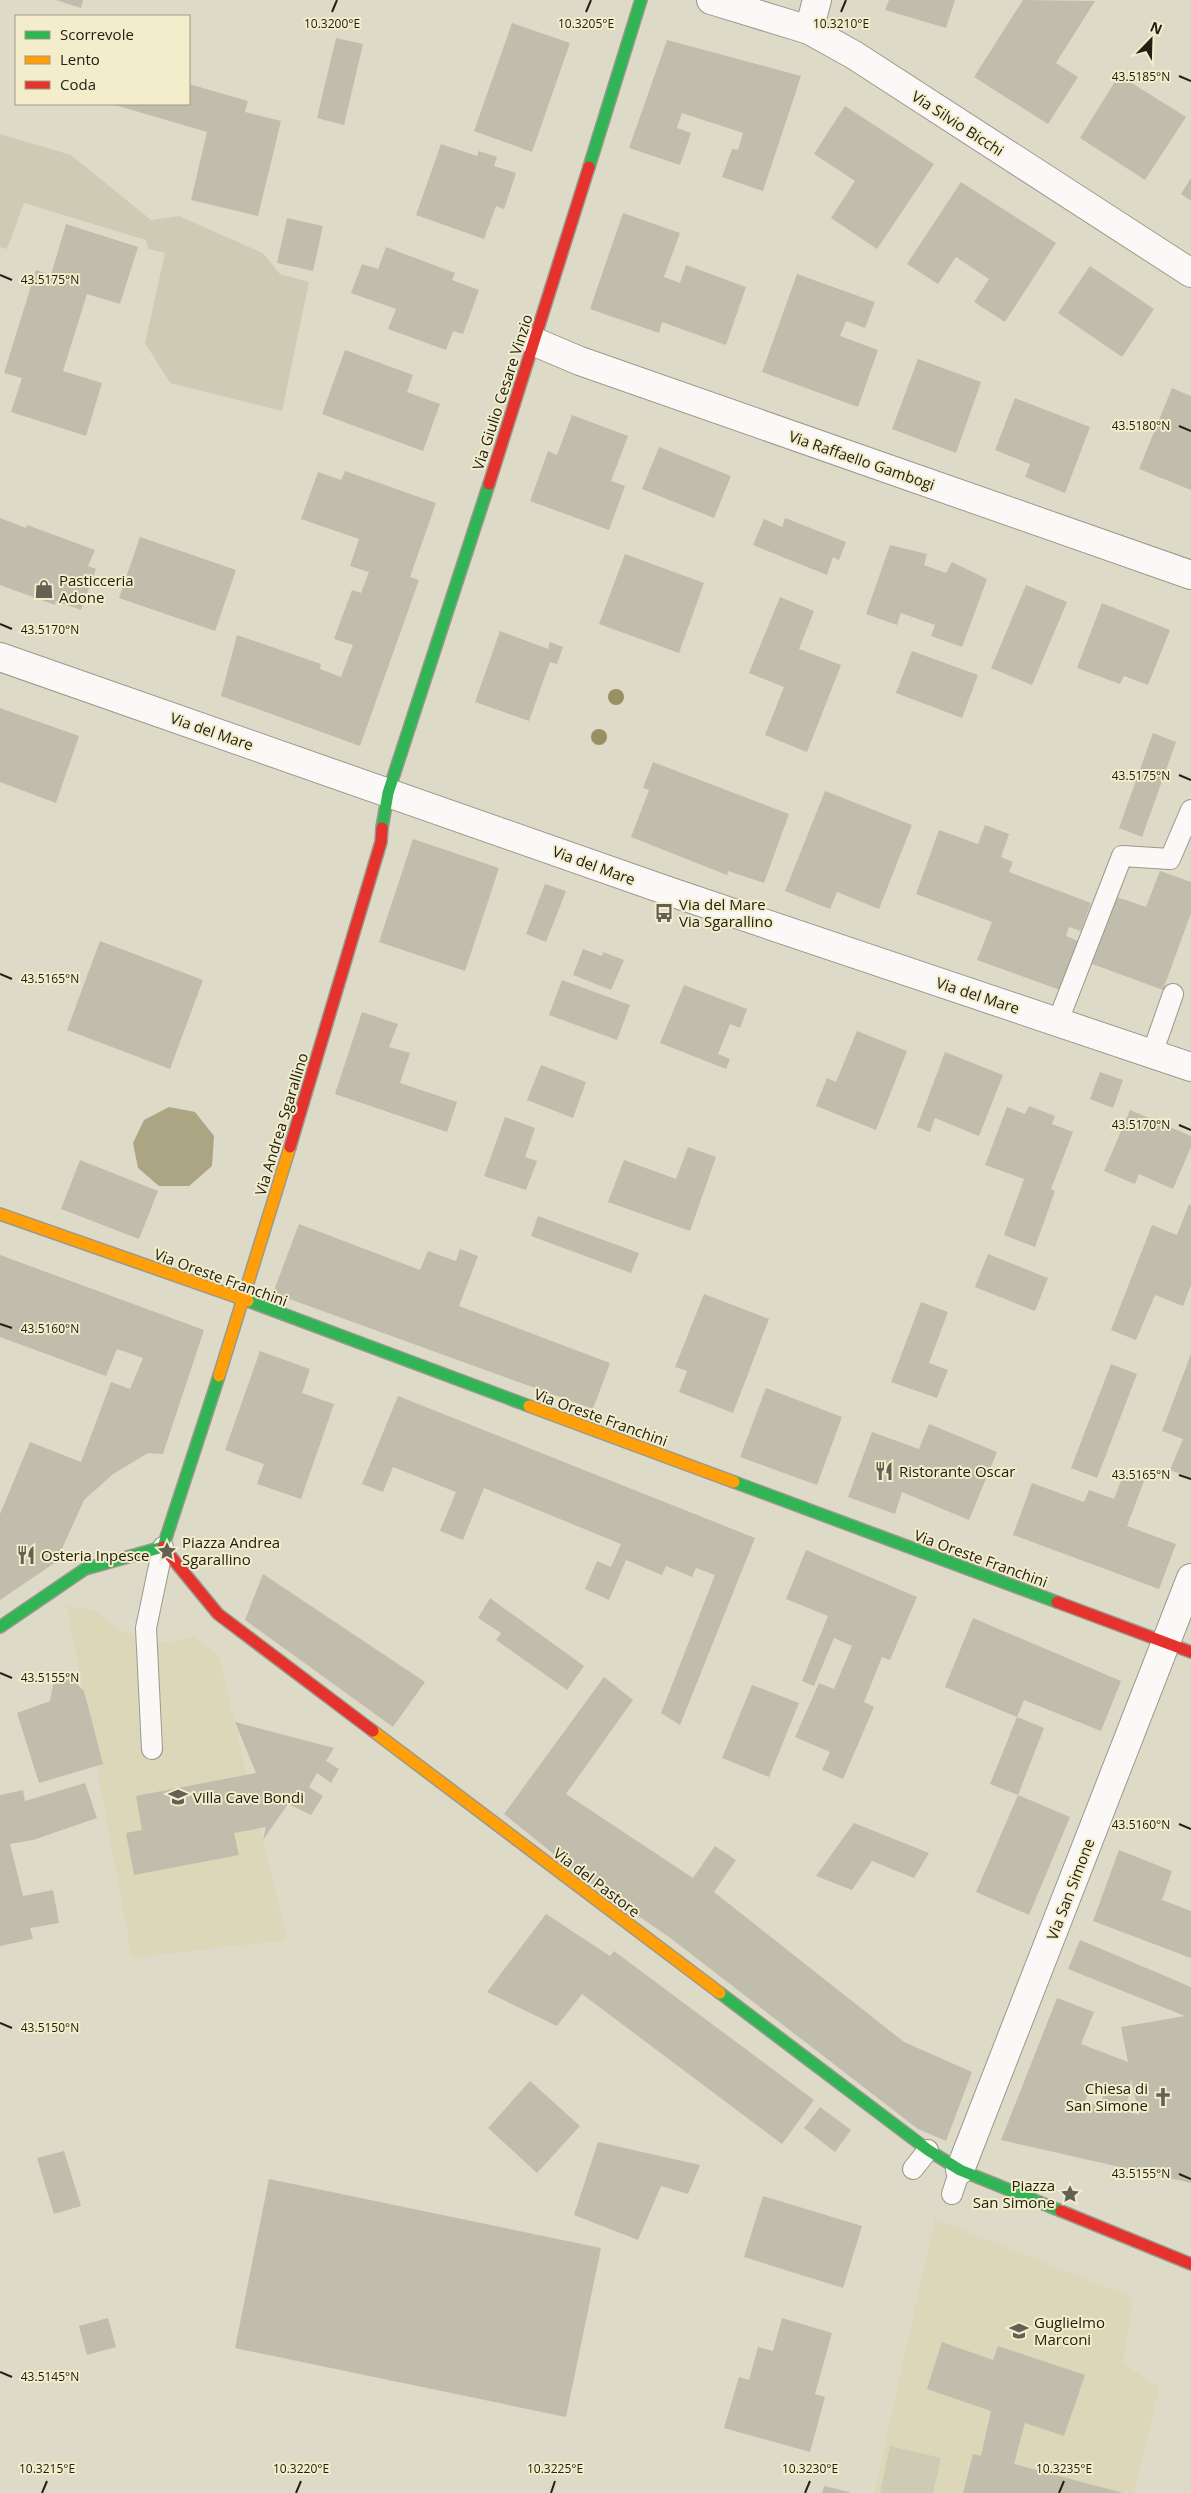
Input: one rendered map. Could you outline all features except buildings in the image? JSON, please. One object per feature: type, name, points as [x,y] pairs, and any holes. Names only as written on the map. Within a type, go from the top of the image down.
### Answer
[{"type":"street","name":"Via Giulio Cesare Vinzio","points":[[388,792],[535,342],[641,0]]},
{"type":"street","name":"Via Silvio Bicchi","points":[[711,0],[809,30],[854,55],[1191,273]]},
{"type":"street","points":[[809,30],[817,0]]},
{"type":"street","name":"Via Raffaello Gambogi","points":[[535,342],[589,364],[1191,575]]},
{"type":"street","name":"Via del Mare","points":[[0,657],[671,892],[1191,1067]]},
{"type":"street","name":"Via Andrea Sgarallino","points":[[163,1547],[244,1300],[382,842],[383,812],[388,792]]},
{"type":"street","name":"Via Oreste Franchini","points":[[0,1214],[244,1300],[1179,1647]]},
{"type":"street","points":[[0,1627],[85,1569],[163,1547]]},
{"type":"street","name":"Via del Pastore","points":[[163,1547],[218,1614],[928,2150],[956,2182]]},
{"type":"street","name":"Via San Simone","points":[[956,2182],[1179,1647],[1191,1578]]},
{"type":"street","points":[[956,2182],[1191,2264]]},
{"type":"lane","points":[[1058,1021],[1122,856],[1170,859],[1191,810]]},
{"type":"lane","points":[[1152,1054],[1173,994]]},
{"type":"lane","points":[[152,1749],[146,1628],[163,1547]]},
{"type":"lane","points":[[912,2169],[928,2150]]},
{"type":"shaded area","points":[[0,134],[71,155],[151,220],[179,216],[263,253],[280,274],[309,282],[282,411],[170,383],[145,343],[165,253],[148,249],[146,240],[24,203],[7,249],[0,247]]},
{"type":"shaded area","points":[[169,1107],[195,1112],[214,1136],[212,1166],[189,1186],[159,1186],[138,1168],[133,1143],[144,1120]]},
{"type":"shaded area","name":"Villa Cave Bondi","points":[[67,1606],[94,1610],[118,1629],[145,1640],[162,1643],[194,1637],[218,1654],[287,1940],[132,1958]]},
{"type":"shaded area","name":"Guglielmo Marconi","points":[[935,2219],[1133,2298],[1123,2364],[1159,2387],[1134,2493],[874,2493]]},
{"type":"shaded area","points":[[890,2446],[941,2458],[933,2493],[880,2493]]},
{"type":"traffic: fast","points":[[589,167],[641,0]]},
{"type":"traffic: fast","points":[[382,828],[388,793],[489,484]]},
{"type":"traffic: fast","points":[[248,1301],[529,1406]]},
{"type":"traffic: fast","points":[[0,1627],[85,1569],[163,1547],[219,1376]]},
{"type":"traffic: fast","points":[[734,1482],[1057,1602]]},
{"type":"traffic: fast","points":[[720,1993],[928,2150],[960,2170],[1061,2211]]},
{"type":"traffic: slow","points":[[219,1376],[290,1147]]},
{"type":"traffic: slow","points":[[0,1214],[248,1301]]},
{"type":"traffic: slow","points":[[529,1406],[734,1482]]},
{"type":"traffic: slow","points":[[373,1731],[720,1993]]},
{"type":"traffic: jam","points":[[489,484],[589,167]]},
{"type":"traffic: jam","points":[[290,1147],[381,842],[382,828]]},
{"type":"traffic: jam","points":[[163,1547],[218,1614],[373,1731]]},
{"type":"traffic: jam","points":[[1057,1602],[1191,1652]]},
{"type":"traffic: jam","points":[[1061,2211],[1191,2264]]},
{"type":"place","name":"Pasticceria Adone","points":[[44,589]]},
{"type":"place","name":"Via del Mare Via Sgarallino","points":[[664,913]]},
{"type":"place","name":"Ristorante Oscar","points":[[884,1471]]},
{"type":"place","name":"Piazza Andrea Sgarallino","points":[[167,1551]]},
{"type":"place","name":"Osteria Inpesce","points":[[26,1555]]},
{"type":"place","name":"Villa Cave Bondi","points":[[178,1797]]},
{"type":"place","name":"Chiesa di San Simone","points":[[1163,2097]]},
{"type":"place","name":"Piazza San Simone","points":[[1070,2194]]},
{"type":"place","name":"Guglielmo Marconi","points":[[1019,2331]]}]
